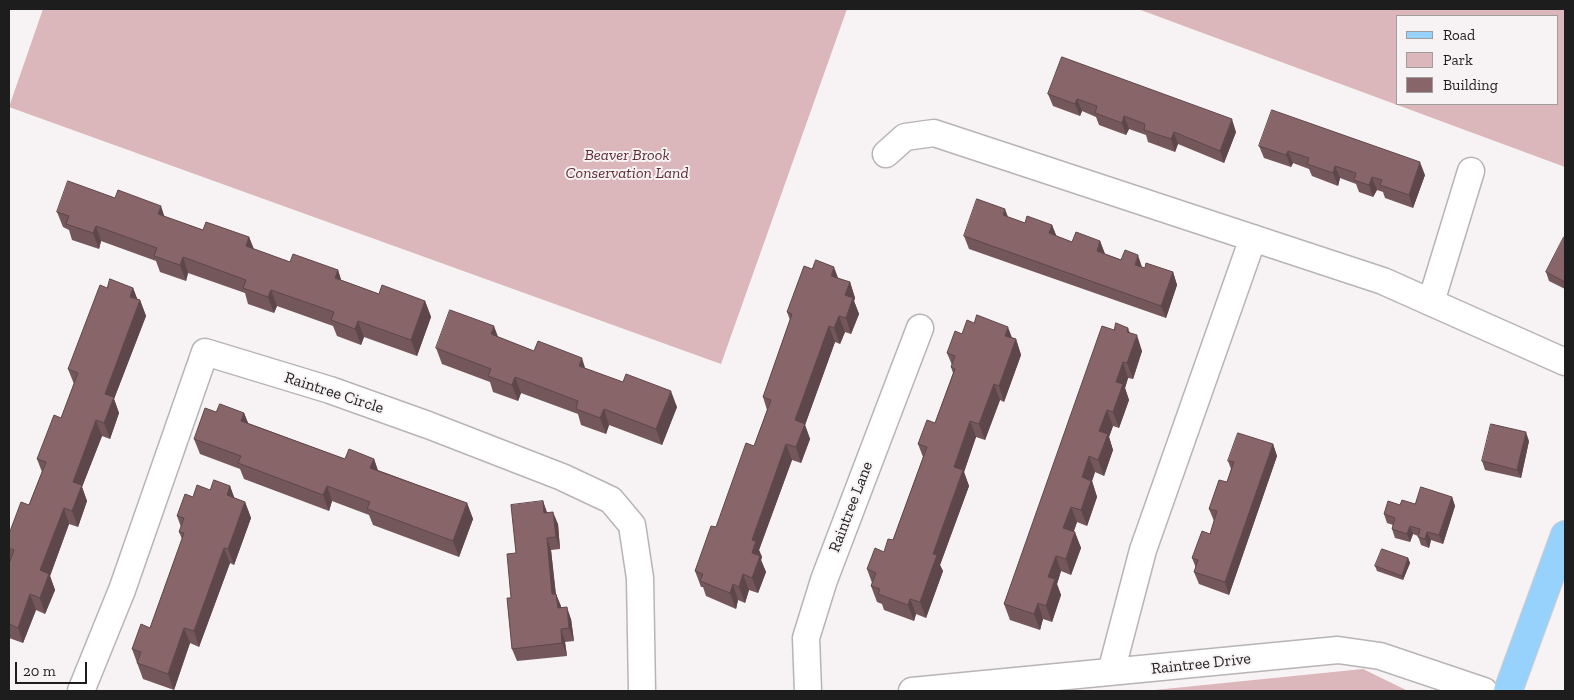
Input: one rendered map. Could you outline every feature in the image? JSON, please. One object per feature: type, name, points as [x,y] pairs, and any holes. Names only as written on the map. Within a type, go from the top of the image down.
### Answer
[{"type":"main road","points":[[1508,691],[1565,535]]},
{"type":"street","points":[[886,154],[905,137],[934,133],[1383,281],[1565,362]]},
{"type":"street","points":[[1431,302],[1471,171]]},
{"type":"street","points":[[1111,672],[1143,550],[1253,238]]},
{"type":"street","name":"Raintree Lane","points":[[808,691],[806,638],[822,587],[920,328]]},
{"type":"street","name":"Raintree Circle","points":[[81,691],[122,590],[206,352],[330,390],[428,425],[562,476],[611,500],[632,525],[640,578],[642,691]]},
{"type":"street","name":"Raintree Drive","points":[[912,691],[1338,650],[1380,656],[1484,691]]},
{"type":"green space","name":"Beaver Brook Conservation Land","points":[[43,9],[847,9],[721,364],[9,107]]},
{"type":"green space","points":[[1138,9],[1565,9],[1565,167],[1397,105],[1559,105],[1559,15],[1396,15],[1396,104]]},
{"type":"green space","points":[[1363,669],[1408,691],[1145,691]]},
{"type":"building","points":[[1062,57],[1232,119],[1220,151],[1174,132],[1171,139],[1144,130],[1145,124],[1124,116],[1122,123],[1095,113],[1097,106],[1077,99],[1075,104],[1048,94]]},
{"type":"building","points":[[1272,110],[1420,162],[1409,195],[1380,185],[1382,180],[1372,177],[1369,185],[1354,180],[1356,173],[1335,166],[1333,173],[1307,164],[1309,158],[1288,151],[1286,155],[1259,146]]},
{"type":"building","points":[[68,181],[115,198],[118,190],[161,206],[158,214],[203,230],[206,222],[249,237],[246,246],[290,262],[293,254],[338,270],[335,278],[379,294],[382,285],[425,301],[411,340],[358,321],[355,329],[331,320],[334,312],[271,290],[268,297],[243,288],[246,280],[183,257],[180,265],[154,256],[157,248],[96,226],[93,233],[66,224],[69,216],[57,212]]},
{"type":"building","points":[[977,199],[1005,209],[1003,215],[1025,223],[1027,216],[1052,225],[1049,233],[1072,242],[1076,232],[1100,241],[1097,251],[1121,260],[1125,250],[1138,255],[1135,265],[1145,268],[1146,263],[1173,272],[1161,306],[964,236]]},
{"type":"building","points":[[1565,237],[1565,282],[1546,272]]},
{"type":"building","points":[[816,260],[834,267],[831,276],[850,282],[845,295],[853,298],[846,318],[839,316],[834,328],[829,326],[795,420],[805,424],[796,447],[786,444],[752,540],[756,541],[752,553],[760,556],[752,578],[743,574],[739,587],[733,584],[730,593],[700,581],[703,574],[695,571],[711,526],[716,527],[746,443],[754,446],[771,400],[763,397],[792,314],[787,312],[804,266],[812,269]]},
{"type":"building","points":[[110,279],[133,288],[130,297],[140,300],[105,394],[114,397],[104,423],[96,420],[73,482],[82,485],[72,511],[64,508],[40,570],[49,574],[40,598],[30,594],[18,628],[9,624],[9,564],[14,550],[9,548],[9,534],[21,502],[29,505],[46,462],[37,459],[54,415],[61,418],[78,373],[68,369],[100,285],[107,288]]},
{"type":"building","points":[[450,310],[494,326],[491,334],[534,351],[538,341],[582,358],[579,366],[623,382],[626,374],[671,391],[656,429],[604,409],[600,418],[576,409],[578,401],[515,377],[512,385],[488,376],[491,369],[436,348]]},
{"type":"building","points":[[977,315],[1008,327],[1005,336],[1016,339],[999,386],[994,384],[979,424],[970,421],[954,467],[963,470],[933,554],[937,555],[920,602],[910,599],[908,605],[878,594],[880,589],[871,586],[876,573],[867,569],[875,548],[884,552],[888,539],[893,540],[927,447],[918,444],[927,420],[935,423],[955,369],[951,367],[955,356],[947,353],[955,331],[962,334],[967,320],[974,323]]},
{"type":"building","points":[[1116,323],[1128,328],[1127,332],[1137,335],[1127,363],[1123,362],[1116,382],[1123,384],[1113,412],[1107,410],[1099,431],[1108,434],[1098,460],[1089,456],[1082,477],[1091,481],[1081,510],[1071,507],[1063,528],[1075,532],[1066,559],[1056,556],[1048,577],[1055,579],[1046,606],[1038,603],[1034,614],[1004,604],[1102,326],[1114,330]]},
{"type":"building","points":[[220,404],[244,413],[241,421],[345,459],[349,449],[374,459],[370,468],[467,503],[453,541],[367,509],[370,502],[327,486],[323,495],[238,463],[241,456],[194,439],[205,408],[216,412]]},
{"type":"building","points":[[1491,424],[1526,432],[1517,470],[1482,461]]},
{"type":"building","points":[[1238,433],[1273,444],[1225,582],[1194,572],[1198,560],[1192,558],[1202,531],[1210,534],[1217,511],[1209,509],[1219,480],[1227,482],[1234,462],[1228,461]]},
{"type":"building","points":[[214,480],[230,486],[227,495],[245,502],[228,549],[224,548],[194,631],[184,628],[168,674],[137,663],[141,652],[132,649],[141,624],[150,628],[184,533],[179,532],[184,518],[177,516],[185,494],[193,497],[197,485],[210,490]]},
{"type":"building","points":[[1421,487],[1452,497],[1439,535],[1427,532],[1425,539],[1418,537],[1420,529],[1410,526],[1407,534],[1392,529],[1395,518],[1384,514],[1388,501],[1400,505],[1402,500],[1415,504]]},
{"type":"building","points":[[543,501],[544,513],[553,512],[556,537],[547,538],[552,594],[556,594],[558,608],[567,607],[569,628],[561,629],[562,643],[512,649],[507,598],[511,598],[507,554],[516,553],[511,505]]},
{"type":"building","points":[[1382,549],[1408,558],[1402,576],[1375,566]]}]
